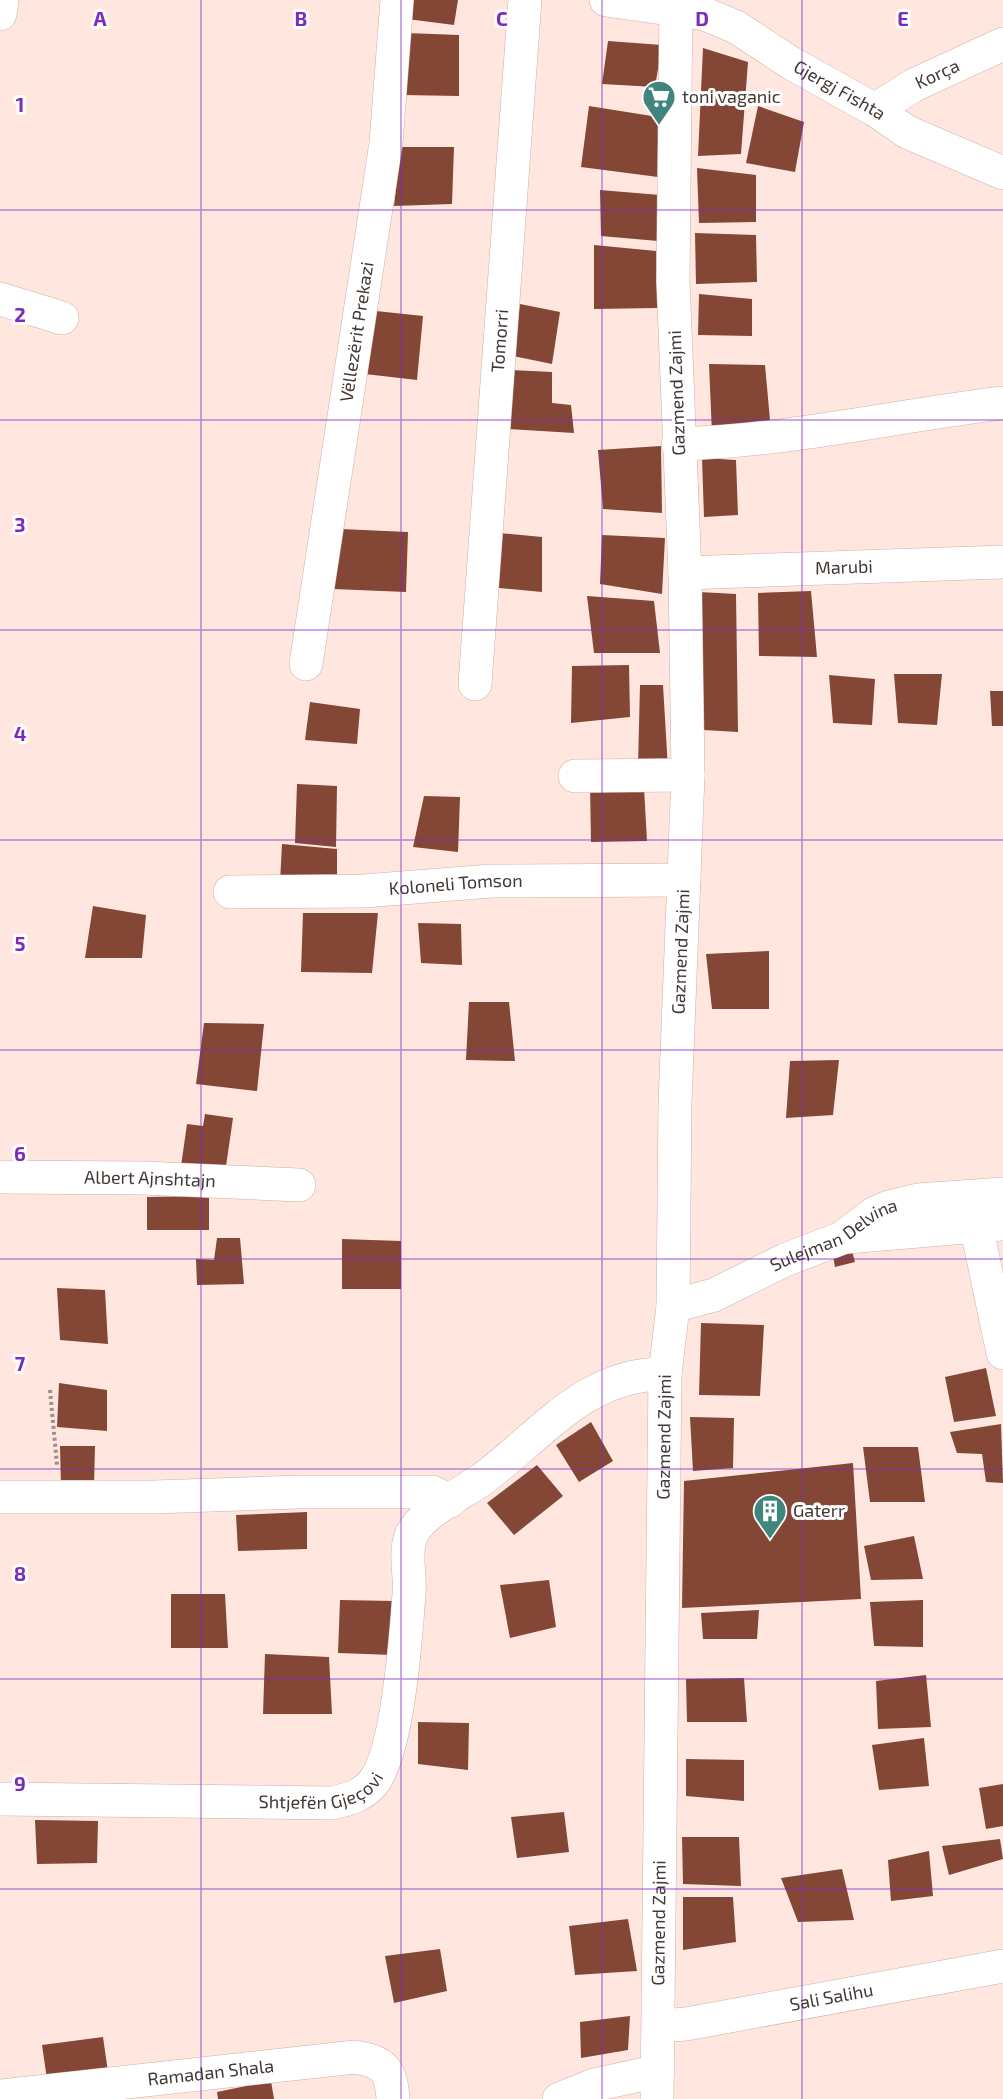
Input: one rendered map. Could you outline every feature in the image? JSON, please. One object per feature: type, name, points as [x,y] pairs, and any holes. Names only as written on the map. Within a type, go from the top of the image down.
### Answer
[{"type":"street","points":[[0,14],[2,0]]},
{"type":"street","name":"Vëllezërit Prekazi","points":[[306,664],[386,143],[397,0]]},
{"type":"street","name":"Tomorri","points":[[475,684],[525,0]]},
{"type":"street","name":"Gjergj Fishta","points":[[606,0],[676,5],[736,27],[791,63],[874,110],[907,132],[936,147],[1003,173]]},
{"type":"street","name":"Gazmend Zajmi","points":[[658,2085],[660,2026],[658,1902],[665,1374],[673,1306],[676,1091],[688,775],[685,573],[673,281],[676,5]]},
{"type":"street","name":"Korça","points":[[874,110],[914,85],[1003,44]]},
{"type":"street","points":[[0,298],[62,318]]},
{"type":"street","points":[[678,444],[813,432],[935,411],[1003,403]]},
{"type":"street","name":"Marubi","points":[[685,573],[1003,562]]},
{"type":"street","points":[[575,776],[688,775]]},
{"type":"street","name":"Koloneli Tomson","points":[[230,892],[364,891],[491,881],[684,880]]},
{"type":"street","name":"Albert Ajnshtajn","points":[[0,1177],[143,1178],[299,1185]]},
{"type":"street","name":"Sulejman Delvina","points":[[673,1306],[714,1295],[785,1260],[842,1238],[875,1213],[889,1207],[918,1200],[1003,1194]]},
{"type":"street","points":[[842,1238],[859,1234],[989,1225],[1003,1353]]},
{"type":"street","name":"Shtjefën Gjeçovi","points":[[0,1799],[332,1803],[351,1799],[371,1785],[381,1770],[394,1730],[410,1592],[411,1536],[419,1523],[482,1479],[572,1404],[632,1375],[665,1374]]},
{"type":"street","points":[[0,1497],[57,1495],[154,1497],[299,1492],[425,1492],[445,1496],[450,1501]]},
{"type":"street","name":"Sali Salihu","points":[[660,2026],[686,2024],[1003,1966]]},
{"type":"street","name":"Ramadan Shala","points":[[0,2096],[302,2061],[355,2057],[376,2061],[387,2072],[393,2099]]},
{"type":"street","points":[[560,2099],[594,2085],[658,2085]]},
{"type":"path","points":[[50,1390],[57,1495]]},
{"type":"building","points":[[410,0],[458,0],[454,25],[407,19]]},
{"type":"building","points":[[406,33],[459,35],[459,96],[403,95]]},
{"type":"building","points":[[608,41],[662,45],[655,87],[602,84]]},
{"type":"building","points":[[703,48],[748,62],[741,154],[698,156]]},
{"type":"building","points":[[589,106],[658,117],[658,177],[581,167]]},
{"type":"building","points":[[758,106],[804,122],[795,172],[746,163]]},
{"type":"building","points":[[401,147],[454,147],[452,204],[394,206]]},
{"type":"building","points":[[697,168],[756,175],[756,222],[699,223]]},
{"type":"building","points":[[600,190],[660,195],[658,241],[601,236]]},
{"type":"building","points":[[695,233],[756,235],[757,282],[696,284]]},
{"type":"building","points":[[594,245],[656,251],[658,308],[594,309]]},
{"type":"building","points":[[699,294],[752,299],[752,336],[698,335]]},
{"type":"building","points":[[520,304],[560,312],[552,364],[513,356]]},
{"type":"building","points":[[376,311],[423,316],[417,380],[365,374]]},
{"type":"building","points":[[709,364],[765,365],[771,431],[712,434]]},
{"type":"building","points":[[511,370],[552,372],[552,403],[571,405],[574,433],[507,429]]},
{"type":"building","points":[[661,446],[662,513],[603,509],[598,450]]},
{"type":"building","points":[[702,458],[736,460],[738,515],[704,517]]},
{"type":"building","points":[[341,529],[408,532],[406,592],[333,589]]},
{"type":"building","points":[[499,533],[542,537],[542,592],[499,588]]},
{"type":"building","points":[[602,535],[665,538],[662,594],[600,584]]},
{"type":"building","points":[[811,591],[817,657],[759,656],[758,593]]},
{"type":"building","points":[[699,592],[736,594],[738,732],[704,730]]},
{"type":"building","points":[[587,596],[654,601],[660,653],[594,653]]},
{"type":"building","points":[[629,665],[630,717],[571,723],[572,666]]},
{"type":"building","points":[[894,674],[942,674],[937,725],[898,723]]},
{"type":"building","points":[[829,675],[875,679],[872,725],[833,723]]},
{"type":"building","points":[[640,685],[663,685],[668,769],[638,767]]},
{"type":"building","points":[[990,691],[1003,691],[1003,726],[992,726]]},
{"type":"building","points":[[310,702],[360,709],[357,744],[305,740]]},
{"type":"building","points":[[297,784],[337,786],[336,847],[295,843]]},
{"type":"building","points":[[590,784],[644,788],[647,841],[591,842]]},
{"type":"building","points":[[424,796],[460,797],[458,852],[413,847]]},
{"type":"building","points":[[282,844],[337,849],[337,881],[280,882]]},
{"type":"building","points":[[93,906],[146,915],[142,958],[85,958]]},
{"type":"building","points":[[303,913],[378,913],[372,973],[301,972]]},
{"type":"building","points":[[418,923],[461,924],[462,965],[421,963]]},
{"type":"building","points":[[769,951],[769,1009],[712,1009],[706,954]]},
{"type":"building","points":[[469,1002],[509,1002],[515,1061],[466,1060]]},
{"type":"building","points":[[204,1023],[264,1024],[257,1091],[196,1084]]},
{"type":"building","points":[[839,1060],[833,1115],[786,1118],[790,1061]]},
{"type":"building","points":[[205,1114],[233,1118],[225,1173],[181,1166],[187,1124],[203,1126]]},
{"type":"building","points":[[209,1196],[209,1230],[147,1230],[147,1197]]},
{"type":"building","points":[[217,1238],[240,1238],[244,1284],[197,1285],[196,1259],[214,1260]]},
{"type":"building","points":[[342,1239],[401,1241],[401,1289],[342,1289]]},
{"type":"building","points":[[852,1251],[855,1262],[835,1267],[833,1256]]},
{"type":"building","points":[[57,1288],[105,1290],[108,1344],[60,1340]]},
{"type":"building","points":[[701,1323],[764,1325],[760,1396],[699,1395]]},
{"type":"building","points":[[986,1368],[996,1416],[954,1422],[945,1377]]},
{"type":"building","points":[[59,1383],[107,1390],[107,1431],[57,1427]]},
{"type":"building","points":[[690,1417],[734,1418],[733,1468],[693,1471]]},
{"type":"building","points":[[591,1422],[613,1461],[579,1482],[556,1445]]},
{"type":"building","points":[[1001,1424],[1003,1483],[986,1482],[982,1454],[957,1453],[950,1432]]},
{"type":"building","points":[[60,1446],[95,1446],[94,1485],[61,1486]]},
{"type":"building","points":[[863,1447],[918,1447],[925,1502],[870,1502]]},
{"type":"building","name":"Gaterr","points":[[853,1463],[861,1599],[682,1608],[684,1481]]},
{"type":"building","points":[[537,1465],[563,1496],[514,1535],[487,1503]]},
{"type":"building","points":[[307,1512],[307,1549],[238,1551],[236,1515]]},
{"type":"building","points":[[914,1536],[923,1579],[871,1580],[864,1546]]},
{"type":"building","points":[[549,1580],[556,1627],[510,1638],[500,1585]]},
{"type":"building","points":[[171,1594],[225,1594],[228,1648],[171,1648]]},
{"type":"building","points":[[340,1600],[393,1601],[393,1655],[338,1653]]},
{"type":"building","points":[[923,1600],[923,1647],[874,1646],[870,1602]]},
{"type":"building","points":[[759,1610],[757,1639],[703,1639],[701,1613]]},
{"type":"building","points":[[265,1654],[329,1657],[332,1714],[263,1714]]},
{"type":"building","points":[[926,1675],[931,1727],[878,1729],[876,1681]]},
{"type":"building","points":[[744,1678],[747,1722],[687,1722],[686,1679]]},
{"type":"building","points":[[418,1722],[469,1723],[468,1770],[418,1764]]},
{"type":"building","points":[[924,1738],[929,1786],[879,1790],[872,1745]]},
{"type":"building","points":[[686,1759],[744,1760],[744,1801],[686,1796]]},
{"type":"building","points":[[1003,1784],[1003,1826],[986,1829],[979,1788]]},
{"type":"building","points":[[564,1812],[569,1852],[517,1858],[511,1817]]},
{"type":"building","points":[[35,1820],[98,1821],[97,1863],[37,1864]]},
{"type":"building","points":[[682,1837],[739,1837],[741,1886],[683,1884]]},
{"type":"building","points":[[1000,1839],[1003,1859],[949,1875],[942,1846]]},
{"type":"building","points":[[929,1851],[933,1896],[891,1901],[888,1860]]},
{"type":"building","points":[[842,1869],[854,1920],[798,1922],[781,1878]]},
{"type":"building","points":[[683,1897],[733,1897],[736,1942],[683,1950]]},
{"type":"building","points":[[628,1919],[637,1971],[575,1975],[569,1926]]},
{"type":"building","points":[[440,1949],[447,1991],[394,2003],[385,1956]]},
{"type":"building","points":[[630,2016],[628,2050],[581,2058],[580,2022]]},
{"type":"building","points":[[103,2037],[108,2072],[47,2079],[42,2045]]},
{"type":"building","points":[[271,2081],[274,2099],[218,2099],[217,2092]]},
{"type":"place","name":"toni vaganic","points":[[659,126]]},
{"type":"place","name":"Gaterr","points":[[770,1540]]}]
